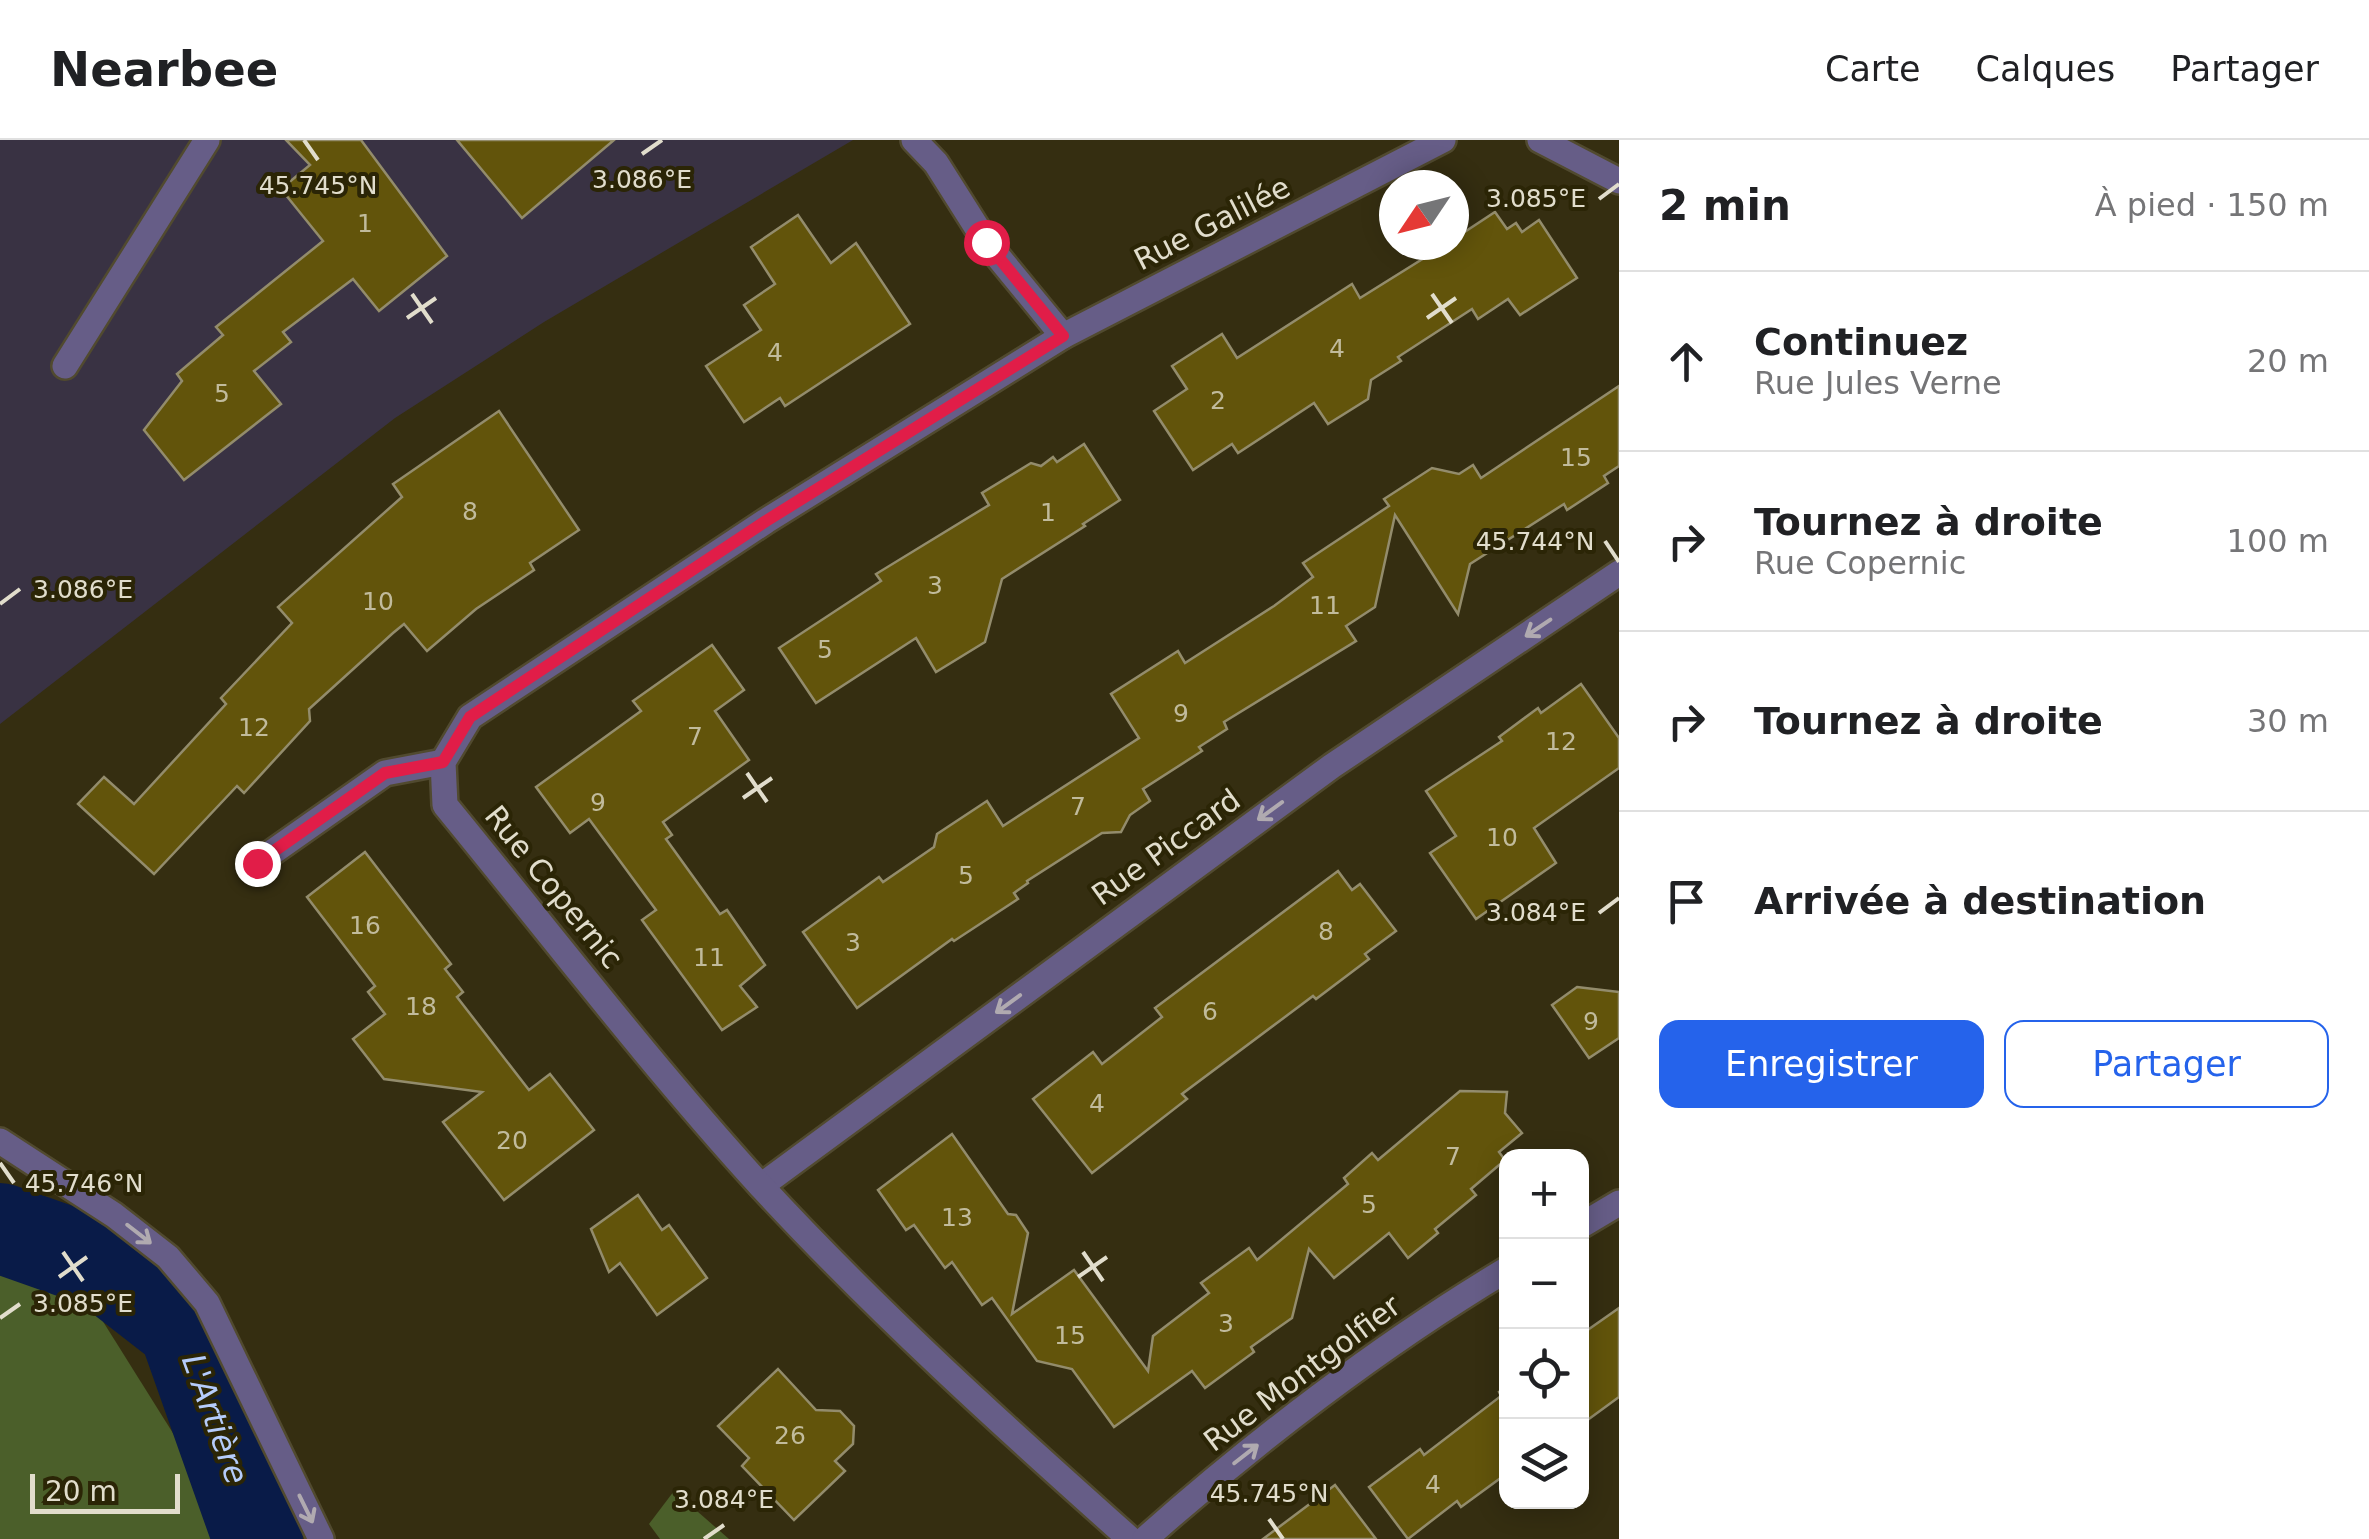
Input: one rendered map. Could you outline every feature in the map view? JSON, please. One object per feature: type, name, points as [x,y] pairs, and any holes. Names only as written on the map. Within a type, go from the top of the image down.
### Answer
[{"type":"street","points":[[65,366],[207,140]]},
{"type":"street","points":[[257,863],[385,773],[443,762],[470,717],[766,521],[1063,336],[986,242],[936,163],[914,140]]},
{"type":"street","name":"Rue Galilée","points":[[1063,336],[1444,140]]},
{"type":"street","points":[[1540,140],[1619,181]]},
{"type":"street","name":"Rue Piccard","points":[[761,1186],[1332,766],[1619,574]]},
{"type":"street","name":"Rue Copernic","points":[[443,762],[446,805],[707,1126],[943,1372],[1130,1539]]},
{"type":"street","points":[[0,1141],[168,1257],[206,1303],[321,1539]]},
{"type":"street","points":[[1589,1222],[1619,1203]]},
{"type":"street","name":"Rue Montgolfier","points":[[1144,1539],[1304,1410],[1413,1330],[1499,1275]]},
{"type":"shaded area","points":[[0,140],[853,140],[544,322],[395,418],[0,724]]},
{"type":"green space","points":[[0,1232],[77,1280],[228,1521],[235,1539],[0,1539]]},
{"type":"green space","points":[[674,1491],[729,1539],[660,1539],[649,1524]]},
{"type":"building","points":[[286,140],[361,140],[447,256],[379,311],[353,279],[283,332],[291,342],[254,371],[281,404],[184,480],[144,430],[182,381],[177,374],[223,335],[216,327],[323,241],[281,189],[310,165]]},
{"type":"building","points":[[457,140],[614,140],[522,218]]},
{"type":"building","points":[[1495,212],[1507,229],[1516,223],[1522,232],[1539,220],[1577,278],[1520,315],[1508,299],[1478,319],[1472,309],[1398,357],[1401,361],[1371,380],[1368,399],[1328,424],[1314,403],[1238,453],[1232,444],[1193,470],[1154,411],[1187,389],[1172,366],[1222,334],[1237,358],[1352,284],[1360,298],[1421,260],[1469,260],[1469,229]]},
{"type":"building","points":[[798,215],[831,263],[856,243],[910,324],[785,406],[780,398],[744,422],[706,366],[761,330],[744,305],[775,284],[751,247]]},
{"type":"building","points":[[1619,386],[1619,466],[1604,476],[1608,483],[1567,510],[1564,504],[1470,564],[1458,614],[1395,515],[1375,607],[1346,626],[1356,641],[1224,722],[1227,729],[1199,747],[1202,751],[1143,789],[1150,801],[1130,815],[1121,832],[1102,833],[1027,881],[1014,893],[1018,899],[952,939],[857,1008],[803,932],[879,877],[883,882],[934,847],[937,834],[987,801],[1003,826],[1139,738],[1111,694],[1178,651],[1185,663],[1274,606],[1313,577],[1303,563],[1389,506],[1384,499],[1432,468],[1459,474],[1473,465],[1481,478]]},
{"type":"building","points":[[499,411],[579,530],[530,563],[534,570],[476,609],[427,651],[404,624],[309,709],[310,721],[244,793],[237,786],[154,874],[78,804],[104,777],[134,804],[226,704],[221,698],[292,623],[278,607],[402,497],[393,484]]},
{"type":"building","points":[[1084,444],[1120,500],[1002,579],[985,642],[936,672],[916,638],[816,703],[779,648],[881,581],[876,574],[989,505],[982,493],[1031,463],[1041,466],[1053,457],[1057,462]]},
{"type":"building","points":[[712,645],[744,690],[715,711],[749,760],[663,822],[672,835],[666,839],[720,914],[727,910],[765,965],[740,986],[757,1007],[722,1030],[642,920],[656,910],[589,819],[570,833],[536,787],[641,711],[633,701]]},
{"type":"building","points":[[1581,684],[1619,738],[1619,768],[1534,828],[1556,863],[1476,919],[1430,853],[1456,836],[1426,791],[1502,741],[1499,737],[1538,708],[1541,713]]},
{"type":"building","points":[[365,852],[451,964],[445,969],[463,992],[457,997],[529,1090],[550,1074],[594,1130],[504,1200],[443,1122],[482,1092],[384,1079],[353,1039],[385,1014],[368,992],[375,986],[307,897]]},
{"type":"building","points":[[1338,871],[1352,890],[1360,884],[1396,931],[1365,954],[1369,959],[1182,1094],[1187,1099],[1092,1173],[1033,1099],[1093,1052],[1102,1064],[1162,1017],[1155,1008]]},
{"type":"building","points":[[1577,987],[1619,992],[1619,1038],[1589,1058],[1552,1005]]},
{"type":"building","points":[[1460,1091],[1507,1092],[1505,1113],[1522,1133],[1499,1149],[1499,1165],[1471,1189],[1476,1195],[1408,1258],[1389,1233],[1334,1278],[1309,1249],[1292,1318],[1251,1347],[1254,1352],[1205,1388],[1192,1371],[1114,1427],[1072,1369],[1037,1361],[992,1298],[982,1305],[952,1262],[945,1268],[914,1225],[906,1230],[878,1190],[952,1134],[1008,1214],[1016,1215],[1028,1233],[1012,1314],[1074,1270],[1148,1371],[1153,1336],[1209,1293],[1201,1283],[1249,1248],[1257,1260],[1348,1184],[1344,1178],[1372,1153],[1378,1160]]},
{"type":"building","points":[[638,1195],[662,1230],[669,1225],[707,1278],[657,1315],[620,1263],[609,1272],[591,1229]]},
{"type":"building","points":[[1619,1308],[1619,1397],[1589,1419],[1589,1329]]},
{"type":"building","points":[[778,1369],[816,1410],[840,1411],[854,1426],[853,1444],[835,1461],[845,1471],[794,1520],[742,1466],[749,1458],[718,1426]]},
{"type":"building","points":[[1499,1398],[1499,1479],[1461,1507],[1457,1501],[1408,1539],[1369,1487],[1420,1449],[1424,1455]]},
{"type":"building","points":[[1335,1485],[1376,1539],[1263,1539]]},
{"type":"waterway","name":"L'Artière","points":[[0,1228],[102,1264],[183,1327],[258,1539]]},
{"type":"route","points":[[257,863],[385,773],[443,762],[470,717],[766,521],[1063,336],[986,242]]}]
